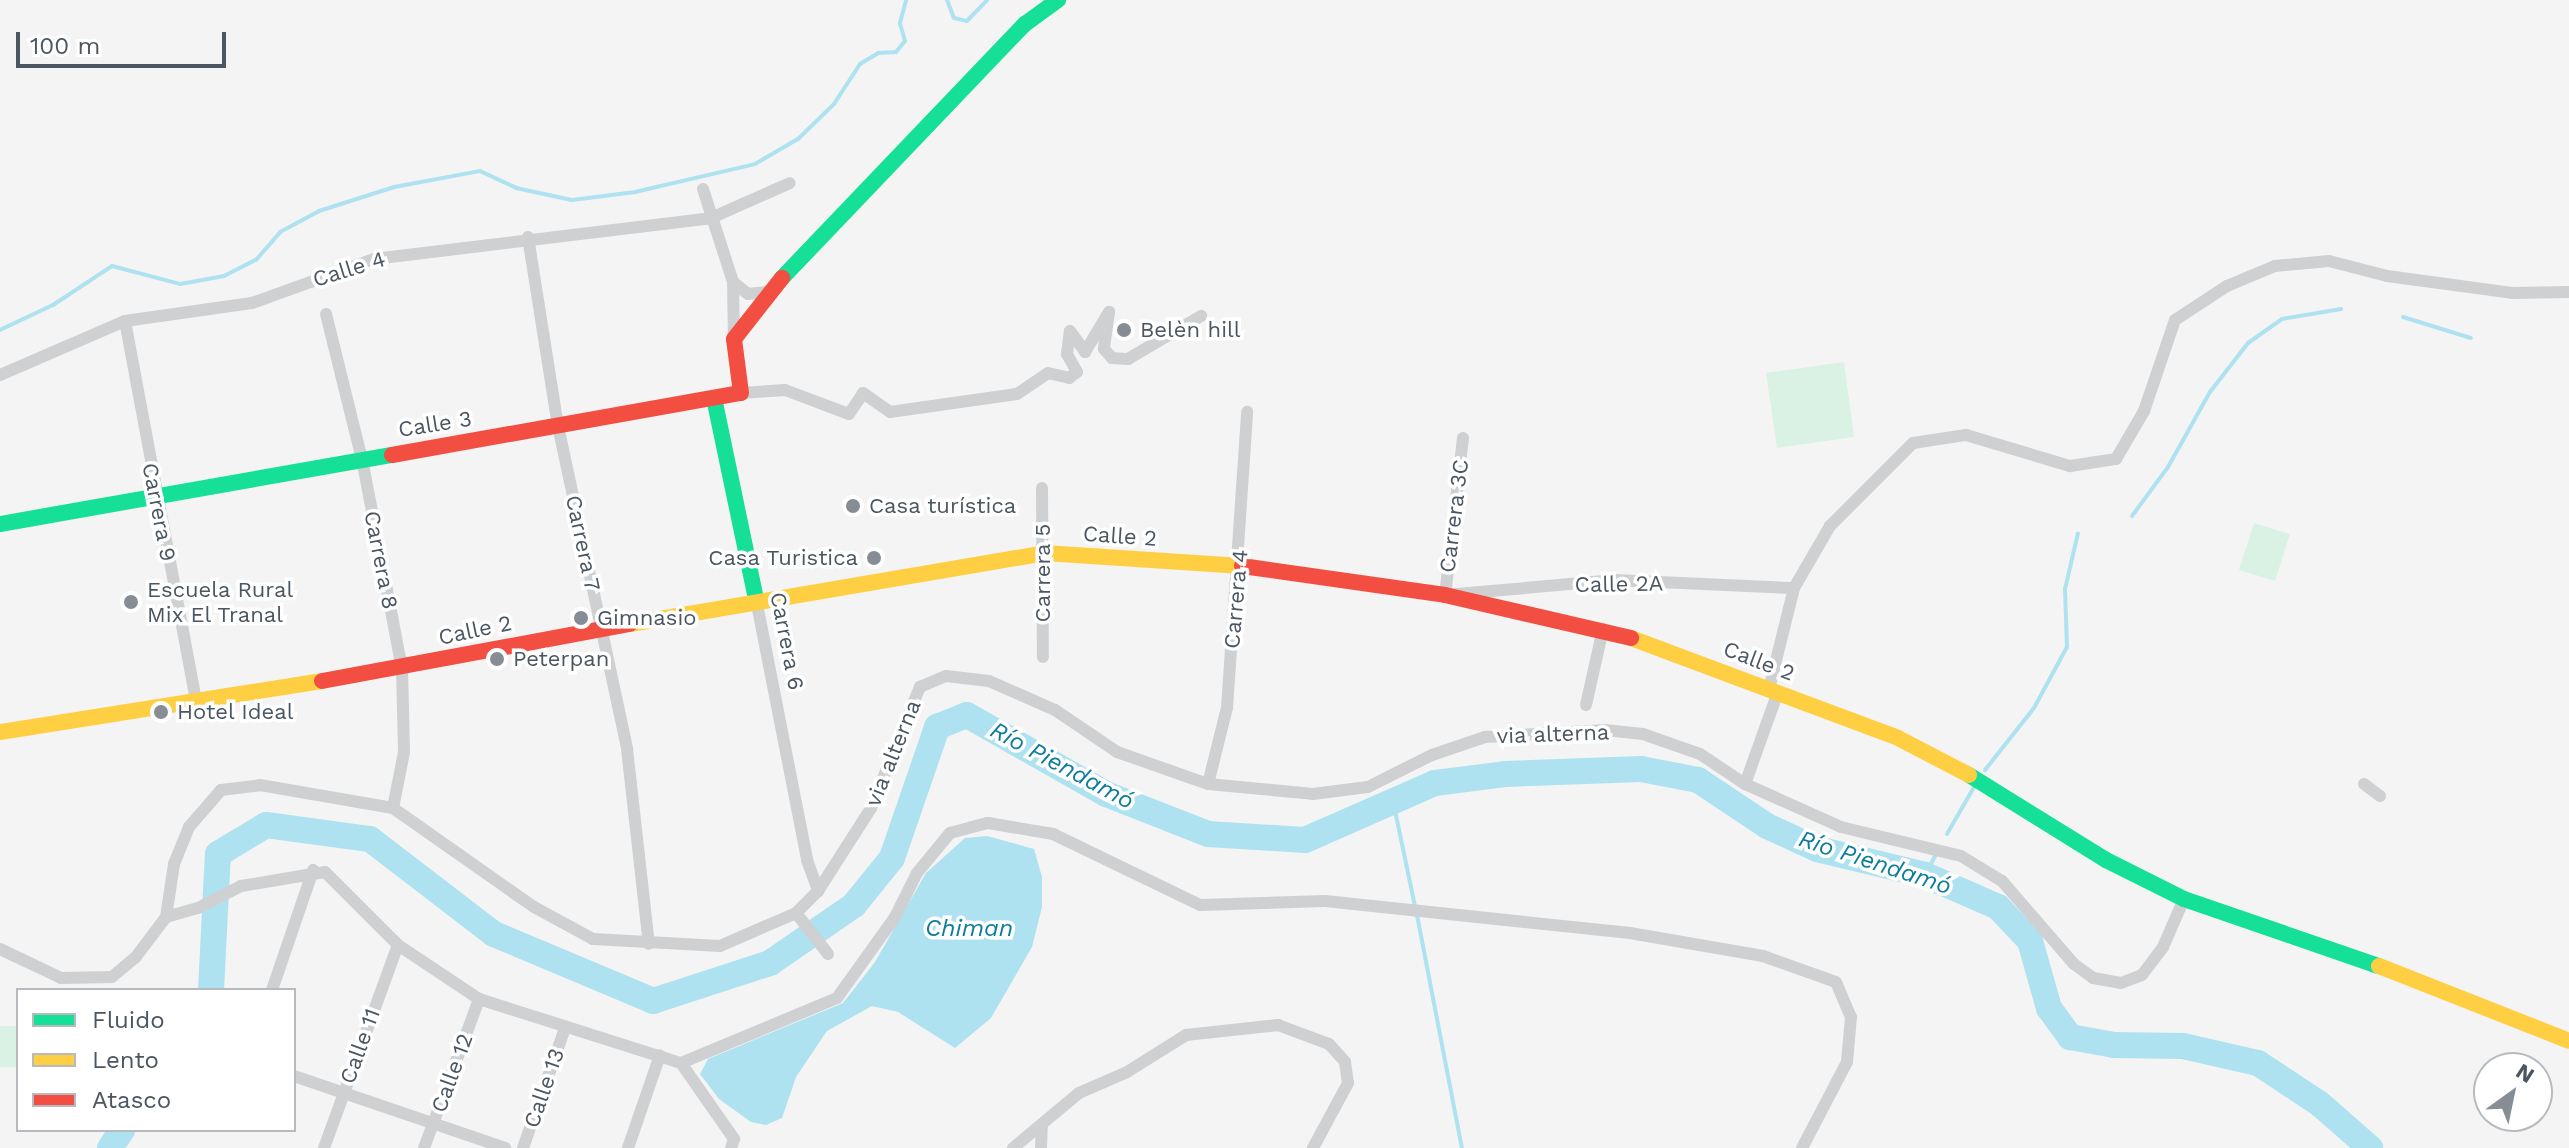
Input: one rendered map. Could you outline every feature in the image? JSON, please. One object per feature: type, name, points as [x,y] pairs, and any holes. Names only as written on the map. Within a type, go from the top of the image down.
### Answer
[{"type":"main road","points":[[741,393],[734,339],[768,292],[1025,24],[1058,0]]},
{"type":"main road","name":"Calle 3","points":[[0,524],[741,393]]},
{"type":"main road","name":"Carrera 6","points":[[714,398],[756,599]]},
{"type":"main road","name":"Calle 2","points":[[0,732],[402,668],[756,599],[1045,553],[1240,566],[1445,595],[1603,629],[1773,690],[1911,745],[1998,790],[2106,860],[2184,899],[2415,978],[2569,1041]]},
{"type":"street","name":"Calle 4","points":[[0,375],[125,321],[252,303],[374,259],[528,237],[711,218],[790,183]]},
{"type":"street","points":[[703,189],[733,282],[734,339]]},
{"type":"street","name":"Carrera 7","points":[[528,237],[558,426],[627,749],[649,944]]},
{"type":"street","points":[[1745,784],[1773,690],[1794,588],[1830,526],[1913,443],[1966,435],[2070,466],[2116,459],[2144,411],[2175,320],[2227,286],[2275,266],[2329,261],[2387,276],[2512,293],[2569,292]]},
{"type":"street","points":[[733,282],[748,294],[768,292]]},
{"type":"street","name":"Calle 3","points":[[741,393],[785,390],[849,414],[863,393],[890,412],[1017,394],[1048,373],[1069,378],[1077,372],[1067,354],[1070,331],[1085,352],[1109,312],[1104,349],[1112,358],[1128,359],[1201,316]]},
{"type":"street","name":"Carrera 8","points":[[326,314],[362,459],[402,668],[404,752],[393,808]]},
{"type":"street","name":"Carrera 9","points":[[125,321],[196,702]]},
{"type":"street","name":"Carrera 4","points":[[1208,784],[1227,708],[1240,566],[1247,412]]},
{"type":"street","name":"Carrera 3C","points":[[1445,595],[1463,438]]},
{"type":"street","name":"Carrera 5","points":[[1042,488],[1045,553],[1043,657]]},
{"type":"street","name":"Calle 2A","points":[[1445,595],[1615,580],[1794,588]]},
{"type":"street","name":"Carrera 6","points":[[756,599],[807,860],[818,891]]},
{"type":"street","points":[[1586,705],[1603,629]]},
{"type":"street","name":"via alterna","points":[[166,917],[177,853],[189,827],[221,790],[260,785],[301,789],[393,808],[569,927],[593,939],[720,946],[796,913],[818,891],[871,808],[920,687],[946,676],[989,681],[1055,710],[1117,752],[1208,784],[1313,794],[1368,787],[1432,755],[1485,737],[1605,730],[1643,734],[1700,754],[1745,784],[1856,832],[1932,846],[2002,881],[2074,964],[2093,978],[2121,983],[2142,975],[2163,947],[2184,899]]},
{"type":"street","points":[[2364,784],[2380,796]]},
{"type":"street","points":[[681,1063],[837,998],[895,917],[917,873],[950,833],[988,823],[1053,834],[1200,905],[1325,901],[1630,933],[1763,956],[1836,982],[1851,1017],[1847,1062],[1802,1148]]},
{"type":"street","points":[[273,988],[313,870]]},
{"type":"street","points":[[0,949],[61,978],[112,977],[135,958],[166,917],[198,908],[241,886],[313,870],[336,877],[398,945],[479,999],[681,1063],[734,1139],[731,1148]]},
{"type":"street","points":[[796,913],[828,954]]},
{"type":"street","name":"Calle 11","points":[[324,1148],[398,945]]},
{"type":"street","name":"Calle 12","points":[[424,1148],[479,999]]},
{"type":"street","points":[[1013,1148],[1079,1093],[1127,1072],[1186,1035],[1278,1025],[1329,1044],[1345,1062],[1348,1083],[1313,1148]]},
{"type":"street","name":"Calle 13","points":[[523,1148],[565,1028]]},
{"type":"street","points":[[628,1148],[660,1055]]},
{"type":"street","points":[[296,1077],[505,1148]]},
{"type":"street","points":[[1041,1148],[1042,1124]]},
{"type":"green space","points":[[1844,362],[1854,437],[1777,448],[1766,373]]},
{"type":"green space","points":[[2254,523],[2290,534],[2275,581],[2239,570]]},
{"type":"green space","points":[[0,1026],[16,1026],[16,1067],[0,1067]]},
{"type":"water","name":"Chiman","points":[[987,836],[1034,849],[1042,877],[1042,907],[1032,947],[991,1018],[955,1048],[898,1012],[872,1006],[827,1031],[796,1077],[782,1118],[766,1125],[751,1122],[719,1099],[700,1074],[708,1059],[843,1003],[875,962],[926,873],[965,838]]},
{"type":"waterway","points":[[0,330],[53,305],[112,266],[180,284],[224,276],[256,260],[280,232],[319,211],[394,187],[480,171],[516,188],[572,200],[635,192],[755,164],[798,139],[834,104],[860,64],[878,53],[896,52],[905,41],[900,23],[906,0]]},
{"type":"waterway","points":[[947,0],[954,18],[967,21],[987,0]]},
{"type":"waterway","points":[[2132,516],[2168,467],[2210,392],[2248,343],[2282,319],[2341,309]]},
{"type":"waterway","points":[[2403,317],[2471,338]]},
{"type":"waterway","points":[[1985,770],[2034,708],[2067,647],[2065,589],[2078,533]]},
{"type":"waterway","name":"Río Piendamó","points":[[211,988],[218,854],[266,825],[370,839],[494,934],[653,1001],[770,963],[854,905],[892,858],[937,727],[967,715],[1106,794],[1208,834],[1305,840],[1435,783],[1506,774],[1641,769],[1698,780],[1767,826],[1817,849],[1925,875],[1998,907],[2030,941],[2049,1008],[2070,1037],[2114,1045],[2183,1046],[2258,1063],[2320,1104],[2370,1148]]},
{"type":"waterway","points":[[1947,834],[1974,787]]},
{"type":"waterway","points":[[1393,801],[1415,906]]},
{"type":"waterway","points":[[1925,875],[1936,854]]},
{"type":"waterway","points":[[1417,915],[1462,1148]]},
{"type":"waterway","name":"Río Piendamó","points":[[110,1148],[121,1132]]},
{"type":"traffic: fast","points":[[782,278],[1025,24],[1058,0]]},
{"type":"traffic: fast","points":[[714,398],[756,599]]},
{"type":"traffic: fast","points":[[0,524],[392,455]]},
{"type":"traffic: fast","points":[[1969,775],[2106,860],[2184,899],[2379,966]]},
{"type":"traffic: slow","points":[[630,624],[1045,553],[1242,566]]},
{"type":"traffic: slow","points":[[1631,638],[1898,738],[1969,775]]},
{"type":"traffic: slow","points":[[0,732],[322,681]]},
{"type":"traffic: slow","points":[[2379,966],[2569,1041]]},
{"type":"traffic: jam","points":[[392,455],[741,393],[734,339],[782,278]]},
{"type":"traffic: jam","points":[[1242,566],[1445,595],[1631,638]]},
{"type":"traffic: jam","points":[[322,681],[630,624]]},
{"type":"place","name":"Belèn hill","points":[[1124,330]]},
{"type":"place","name":"Casa turística","points":[[853,506]]},
{"type":"place","name":"Casa Turistica","points":[[874,558]]},
{"type":"place","name":"Escuela Rural Mix El Tranal","points":[[131,602]]},
{"type":"place","name":"Gimnasio","points":[[581,618]]},
{"type":"place","name":"Peterpan","points":[[497,659]]},
{"type":"place","name":"Hotel Ideal","points":[[161,712]]}]
